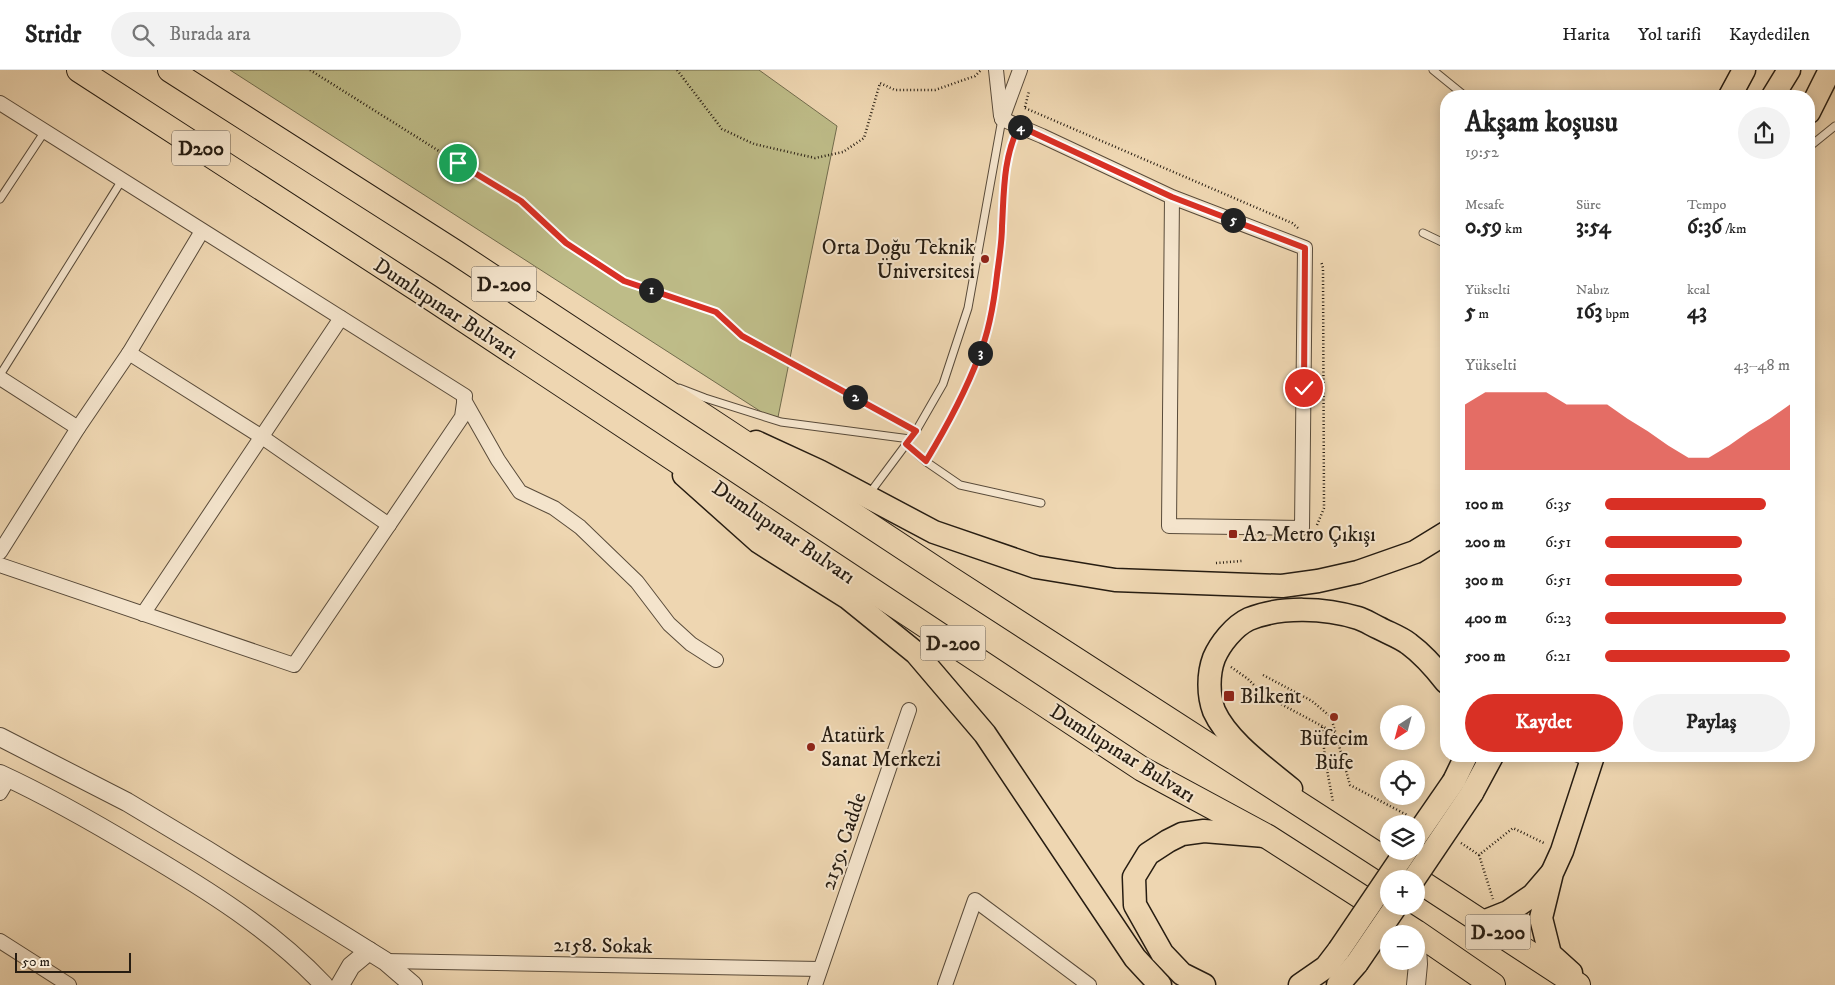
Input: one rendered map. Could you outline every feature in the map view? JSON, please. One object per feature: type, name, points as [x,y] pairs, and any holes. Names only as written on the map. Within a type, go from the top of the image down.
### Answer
[{"type":"highway","name":"Dumlupınar Bulvarı","points":[[80,70],[322,227],[1142,769],[1268,837],[1405,925]]},
{"type":"highway","name":"D200","points":[[170,70],[290,148]]},
{"type":"highway","name":"D-200","points":[[290,148],[455,252],[948,576],[1401,870]]},
{"type":"highway","name":"D-200","points":[[1425,883],[1489,912],[1578,985]]},
{"type":"highway","name":"Dumlupınar Bulvarı","points":[[1425,938],[1494,985]]},
{"type":"main road","points":[[1733,90],[1743,70]]},
{"type":"main road","points":[[1777,90],[1789,70]]},
{"type":"main road","points":[[1815,100],[1830,70]]},
{"type":"main road","points":[[717,424],[818,471],[934,532],[1036,567],[1115,580],[1240,586],[1300,584],[1374,567],[1415,552],[1440,537]]},
{"type":"main road","points":[[644,439],[759,542],[848,598],[916,653],[985,734],[1135,958],[1160,985]]},
{"type":"main road","points":[[1337,829],[1242,747],[1226,730],[1214,711],[1210,695],[1210,668],[1217,651],[1236,629],[1248,620],[1274,613],[1299,610],[1330,612],[1359,618],[1408,643],[1431,663],[1440,674]]},
{"type":"main road","points":[[1425,823],[1454,781],[1462,762]]},
{"type":"main road","points":[[1421,870],[1472,793],[1489,762]]},
{"type":"main road","points":[[1584,762],[1562,851],[1552,873],[1541,918],[1550,954],[1585,985]]},
{"type":"main road","points":[[1204,985],[1182,974],[1162,953],[1135,905],[1134,877],[1148,854],[1168,840],[1182,834],[1204,831],[1268,837]]},
{"type":"main road","points":[[1300,985],[1326,966],[1339,950],[1400,860]]},
{"type":"main road","points":[[1489,912],[1508,912],[1533,895],[1552,873]]},
{"type":"main road","points":[[1338,985],[1357,963],[1390,915]]},
{"type":"street","points":[[996,70],[1002,119]]},
{"type":"street","points":[[1002,119],[1020,70]]},
{"type":"street","points":[[0,103],[465,396],[462,416],[294,665],[0,565]]},
{"type":"street","points":[[1002,119],[1172,197],[1305,248],[1302,528],[1169,526],[1172,197]]},
{"type":"street","points":[[0,552],[78,428],[129,354],[202,231]]},
{"type":"street","points":[[143,614],[341,318]]},
{"type":"street","points":[[129,354],[262,436],[389,525]]},
{"type":"street","points":[[0,376],[78,428]]},
{"type":"street","points":[[464,400],[498,460],[520,492],[554,508],[580,527],[637,582],[669,624],[691,644],[716,660]]},
{"type":"street","name":"2159. Cadde","points":[[815,985],[909,710]]},
{"type":"street","points":[[0,737],[127,802],[385,961],[406,982]]},
{"type":"street","points":[[3,782],[107,830],[194,882],[238,912],[283,947],[324,985]]},
{"type":"street","points":[[945,985],[975,900],[1089,985]]},
{"type":"street","points":[[0,941],[69,985]]},
{"type":"street","points":[[340,985],[350,966],[369,951]]},
{"type":"street","name":"2158. Sokak","points":[[385,961],[820,969]]},
{"type":"street","points":[[1416,985],[1417,970]]},
{"type":"lane","points":[[1433,70],[1458,90]]},
{"type":"lane","points":[[1812,88],[1822,70]]},
{"type":"lane","points":[[867,498],[916,431],[943,384],[968,308],[1002,119]]},
{"type":"lane","points":[[1815,142],[1835,126]]},
{"type":"lane","points":[[0,199],[45,131]]},
{"type":"lane","points":[[0,376],[122,180]]},
{"type":"lane","points":[[1423,233],[1440,241]]},
{"type":"lane","points":[[637,371],[705,398],[780,422],[908,442],[926,461],[960,485],[1041,503]]},
{"type":"path","points":[[310,70],[521,201],[566,243],[624,281],[716,312],[742,336],[916,431]]},
{"type":"path","points":[[677,70],[722,129],[754,144],[816,158],[843,152],[864,138],[880,83],[895,90],[935,90],[975,76],[982,70]]},
{"type":"path","points":[[1030,89],[1025,108],[1292,224],[1299,229]]},
{"type":"path","points":[[1006,164],[1012,139],[1019,126]]},
{"type":"path","points":[[926,461],[960,399],[980,356],[986,335],[997,278],[1005,172]]},
{"type":"path","points":[[1312,530],[1318,524],[1324,508],[1324,268],[1320,259]]},
{"type":"path","points":[[1213,564],[1242,561]]},
{"type":"path","points":[[1224,661],[1248,679],[1264,695],[1336,734]]},
{"type":"path","points":[[1263,675],[1312,702]]},
{"type":"path","points":[[1322,727],[1337,829]]},
{"type":"path","points":[[1479,855],[1489,912]]},
{"type":"shaded area","points":[[230,70],[759,70],[837,126],[777,422]]},
{"type":"place","name":"Orta Doğu Teknik Üniversitesi","points":[[985,259]]},
{"type":"place","name":"A2 Metro Çıkışı","points":[[1233,534]]},
{"type":"place","name":"Bilkent","points":[[1229,696]]},
{"type":"place","name":"Büfecim Büfe","points":[[1334,717]]},
{"type":"place","name":"Atatürk Sanat Merkezi","points":[[811,747]]},
{"type":"route","points":[[458,163],[521,201],[566,243],[624,281],[716,312],[742,336],[916,431],[906,444],[926,461],[960,399],[980,356],[986,335],[997,278],[1006,164],[1012,139],[1019,126],[1172,197],[1305,248],[1304,388]]}]
